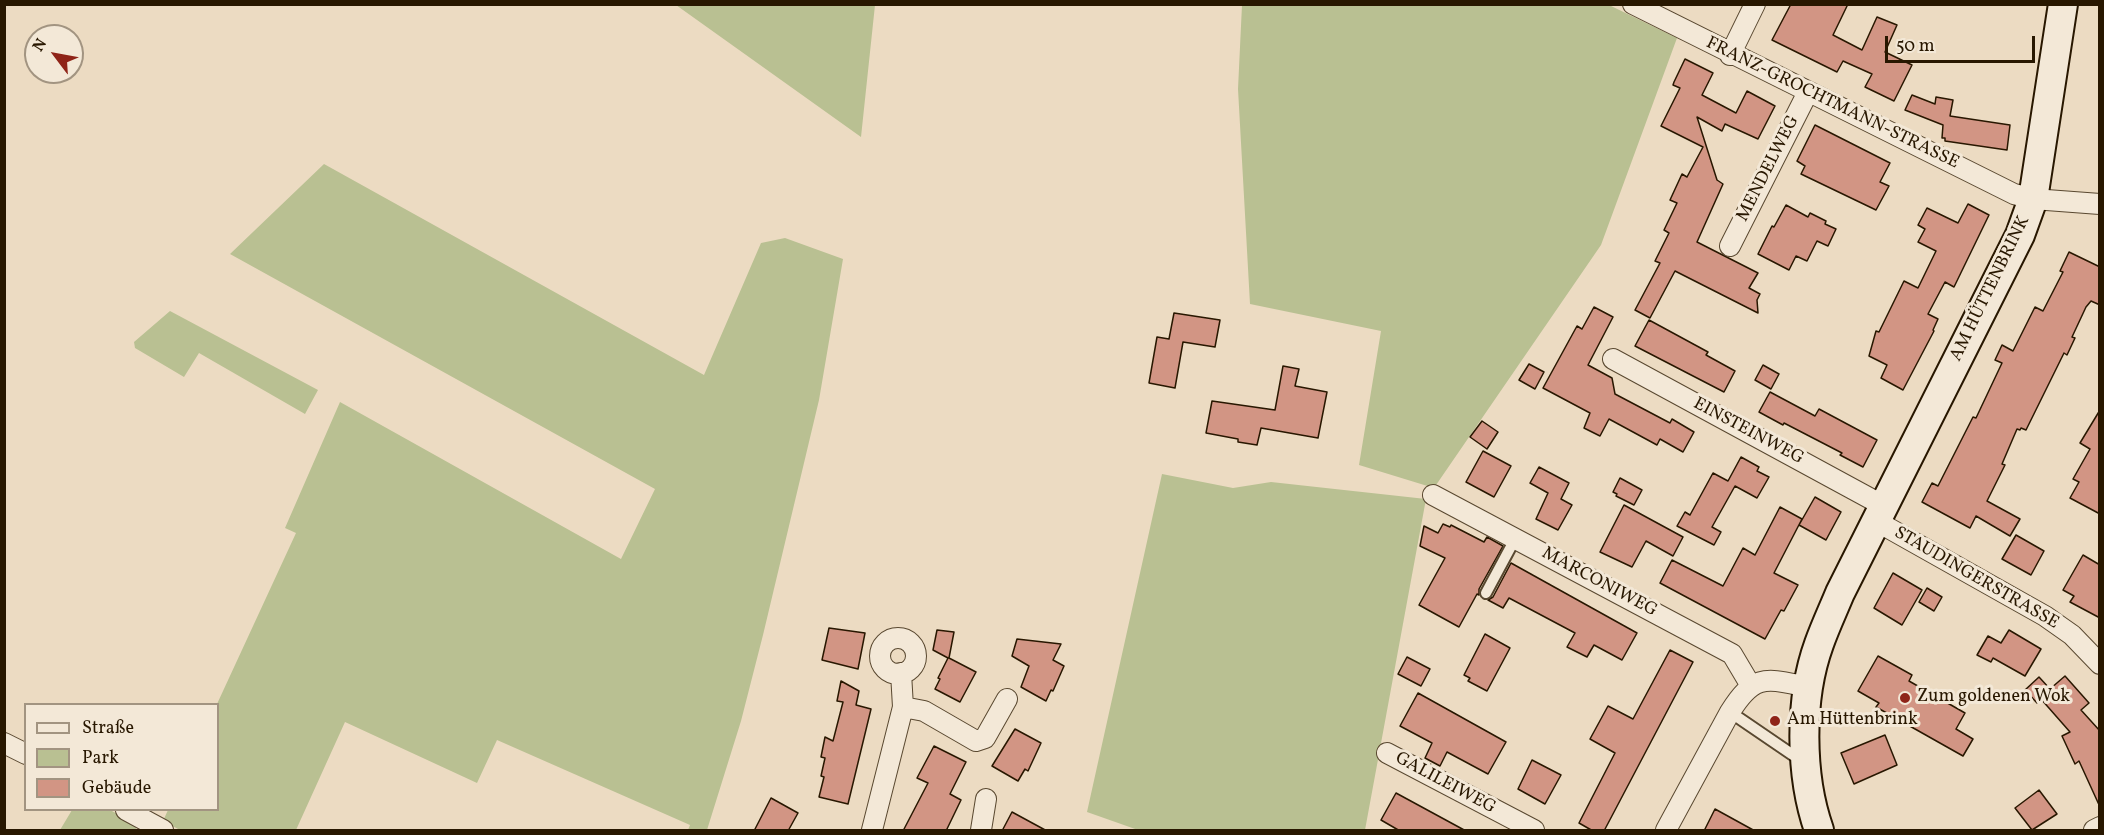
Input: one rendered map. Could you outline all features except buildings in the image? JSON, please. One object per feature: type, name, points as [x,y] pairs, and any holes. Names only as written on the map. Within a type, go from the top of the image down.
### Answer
[{"type":"street","name":"FRANZ-GROCHTMANN-STRASSE","points":[[1633,4],[1730,55],[2018,196],[2100,204]]},
{"type":"street","points":[[1730,55],[1755,4]]},
{"type":"street","name":"AM HÜTTENBRINK","points":[[1819,831],[1814,817],[1805,757],[1804,721],[1809,687],[1822,635],[1840,593],[2020,235],[2033,199],[2063,4]]},
{"type":"street","name":"MENDELWEG","points":[[1730,246],[1808,92]]},
{"type":"street","name":"EINSTEINWEG","points":[[1613,359],[1880,513]]},
{"type":"street","name":"MARCONIWEG","points":[[1433,495],[1732,654],[1751,686]]},
{"type":"street","name":"STAUDINGERSTRASSE","points":[[1880,513],[2045,616],[2072,635],[2100,664]]},
{"type":"street","points":[[872,831],[903,707],[901,674]]},
{"type":"street","points":[[1666,831],[1739,698],[1751,686],[1763,681],[1776,680],[1809,687]]},
{"type":"street","points":[[903,707],[924,711],[976,741],[985,738],[1007,699]]},
{"type":"street","points":[[4,743],[24,753]]},
{"type":"street","name":"GALILEIWEG","points":[[1387,753],[1534,831]]},
{"type":"street","points":[[981,831],[986,799]]},
{"type":"street","points":[[128,811],[163,831]]},
{"type":"street","points":[[2094,831],[2100,827]]},
{"type":"lane","points":[[1486,593],[1515,539]]},
{"type":"lane","points":[[1730,712],[1793,755],[1805,757]]},
{"type":"green space","points":[[676,5],[875,5],[861,137]]},
{"type":"green space","points":[[1242,5],[1609,5],[1677,38],[1601,245],[1434,488],[1359,465],[1381,331],[1250,304],[1238,89]]},
{"type":"green space","points":[[324,164],[704,375],[761,243],[785,238],[843,259],[819,400],[741,721],[707,830],[688,830],[690,825],[497,740],[477,783],[345,722],[296,830],[180,830],[163,821],[168,811],[219,811],[217,703],[296,533],[285,528],[340,402],[621,559],[655,489],[230,254]]},
{"type":"green space","points":[[170,311],[318,390],[305,414],[199,353],[184,377],[135,348],[134,342]]},
{"type":"green space","points":[[1162,474],[1233,488],[1271,482],[1426,499],[1365,830],[1138,830],[1087,812]]},
{"type":"green space","points":[[71,811],[112,811],[138,825],[135,830],[60,830]]},
{"type":"place","name":"Zum goldenen Wok","points":[[1905,698]]},
{"type":"place","name":"Am Hüttenbrink","points":[[1775,721]]}]
